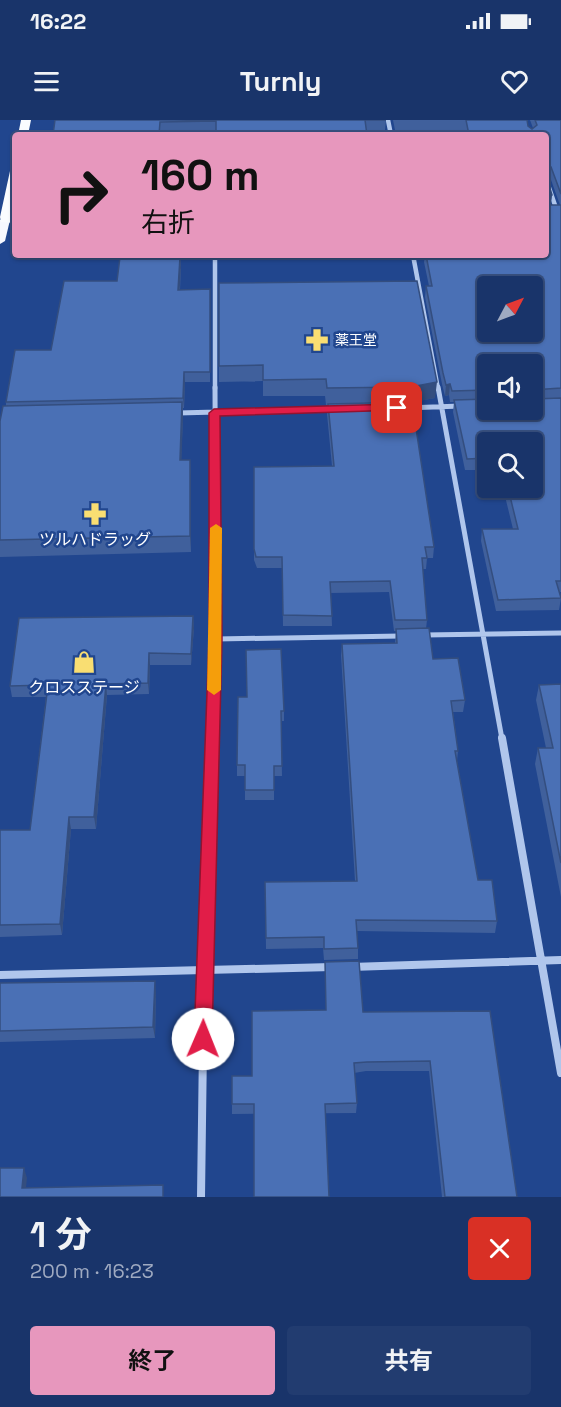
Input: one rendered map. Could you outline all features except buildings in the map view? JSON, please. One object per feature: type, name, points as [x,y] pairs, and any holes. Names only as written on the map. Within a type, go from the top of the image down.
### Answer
[{"type":"highway","points":[[10,220],[12,200]]},
{"type":"main road","points":[[0,241],[10,220]]},
{"type":"street","points":[[549,190],[555,211]]},
{"type":"street","points":[[201,1197],[204,971],[216,639],[215,258]]},
{"type":"street","points":[[414,258],[484,634],[561,1073]]},
{"type":"street","points":[[397,408],[465,406]]},
{"type":"street","points":[[167,414],[340,409]]},
{"type":"street","points":[[216,639],[561,633]]},
{"type":"street","points":[[0,975],[561,960]]},
{"type":"slow traffic","points":[[214,690],[216,528]]},
{"type":"place","name":"薬王堂","points":[[317,340]]},
{"type":"place","name":"ツルハドラッグ","points":[[95,514]]},
{"type":"place","name":"クロスステージ","points":[[84,662]]},
{"type":"route","points":[[203,1039],[216,639],[214,413],[397,408]]}]
